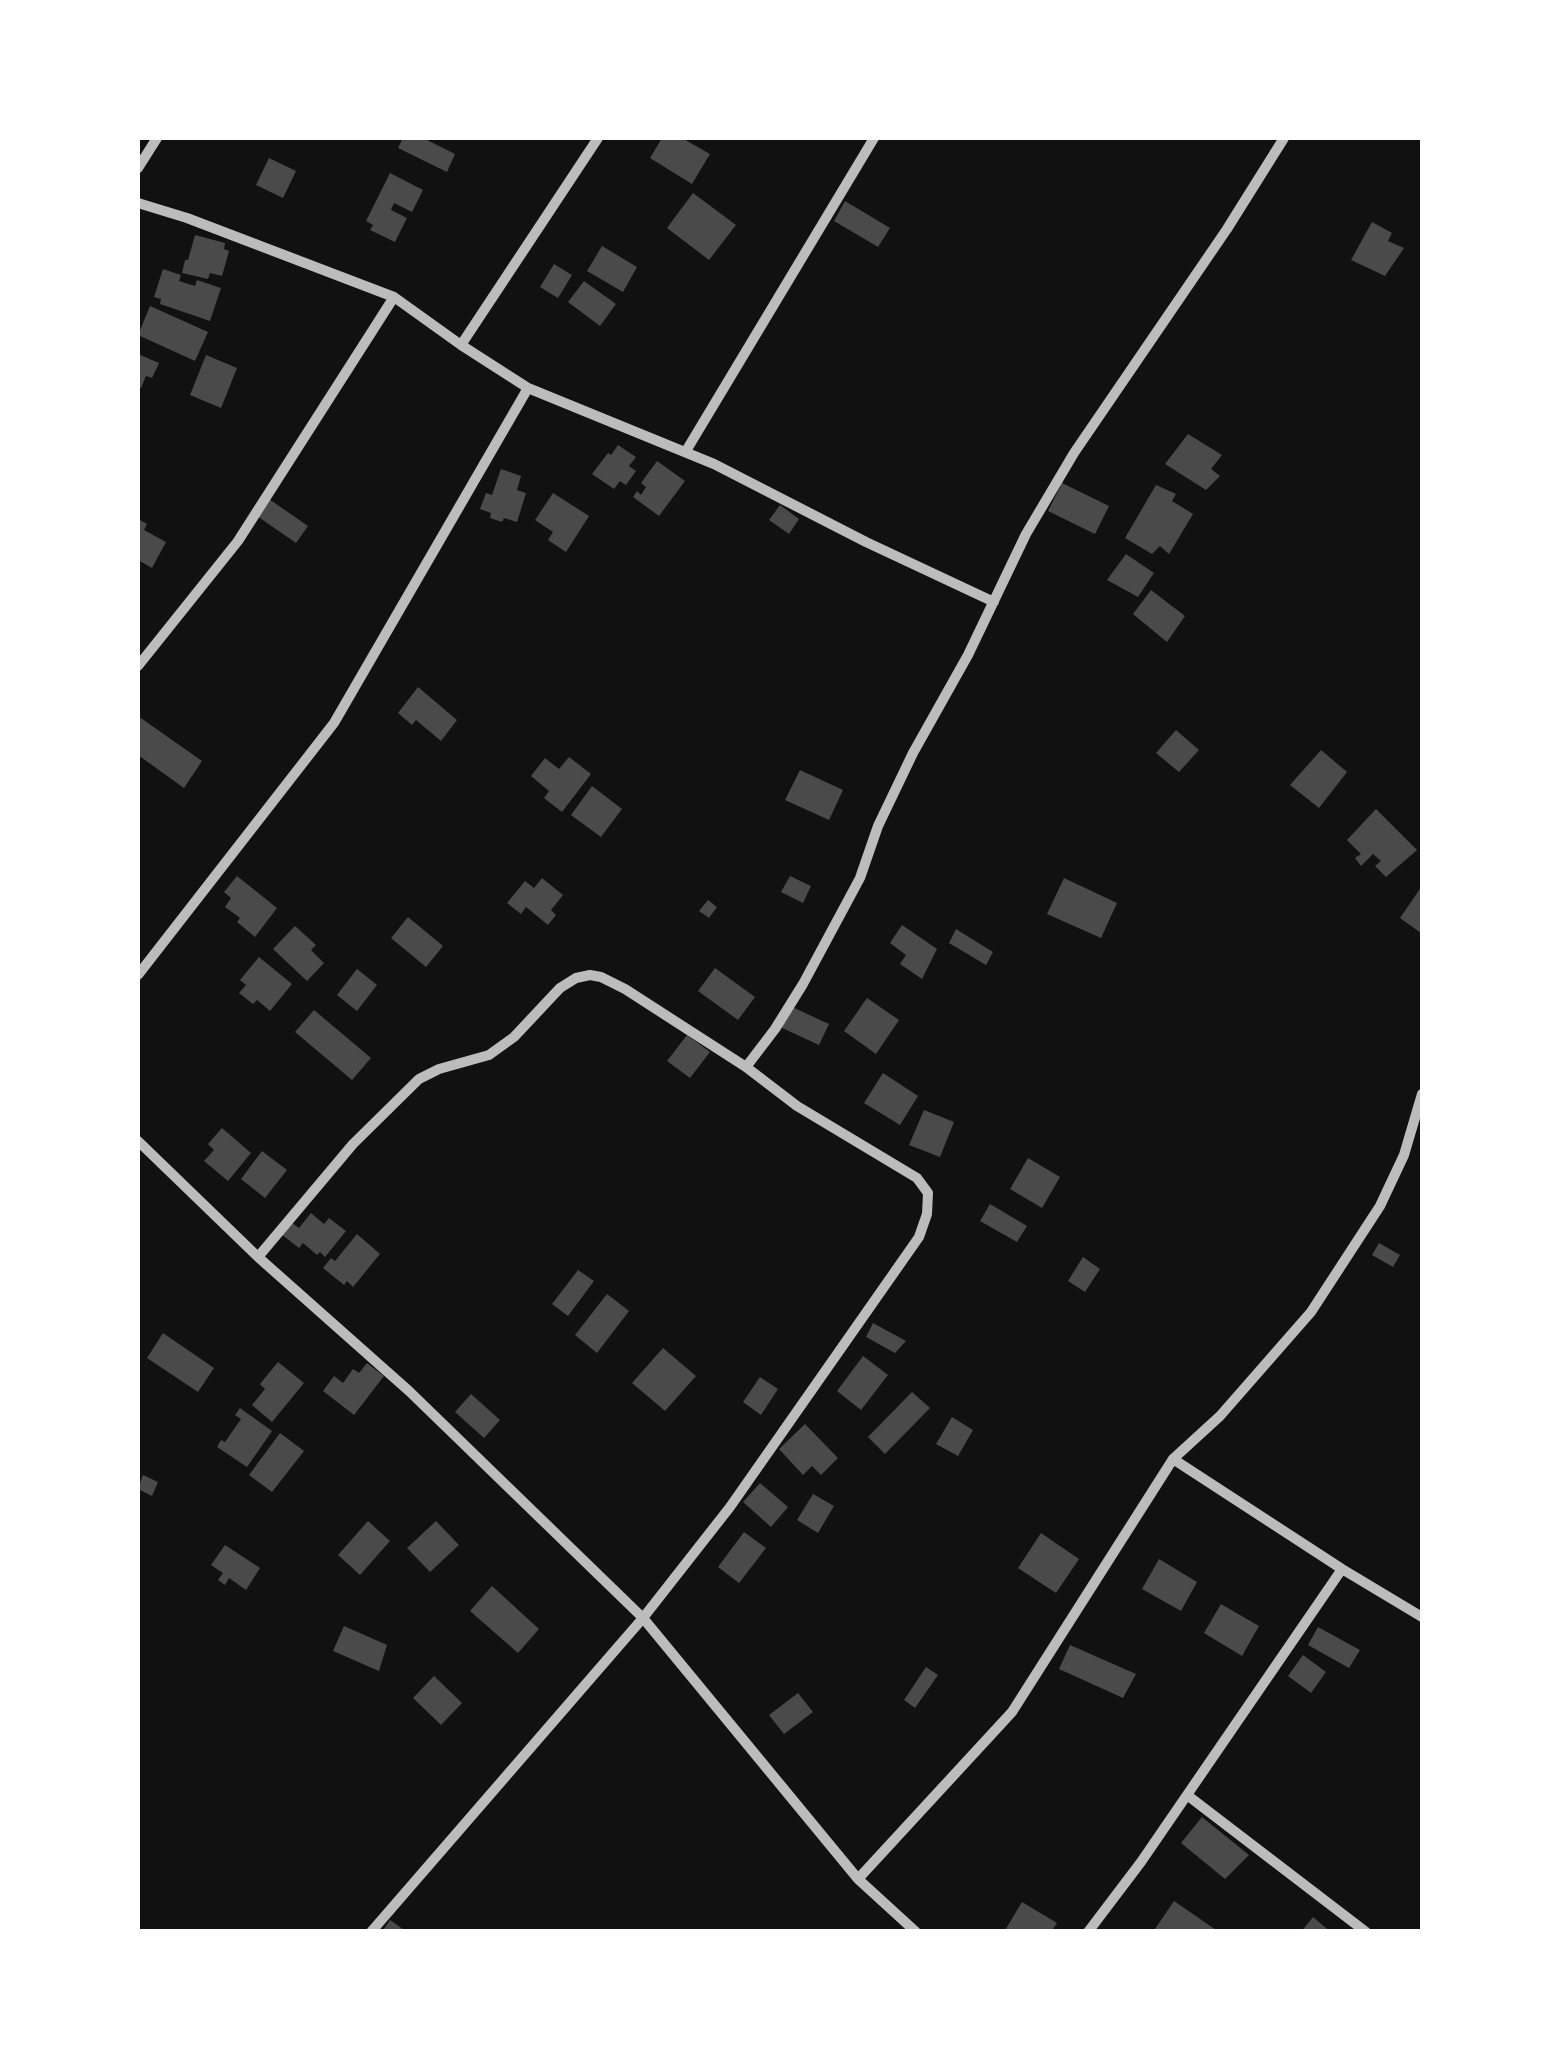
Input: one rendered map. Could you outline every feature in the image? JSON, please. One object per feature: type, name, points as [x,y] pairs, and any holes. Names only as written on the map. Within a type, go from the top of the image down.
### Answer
[{"type":"street","points":[[138,168],[156,138]]},
{"type":"street","points":[[462,345],[598,138]]},
{"type":"street","points":[[686,452],[874,138]]},
{"type":"street","points":[[746,1067],[775,1029],[813,966],[860,878],[878,826],[913,753],[1026,534],[1074,453],[1227,229],[1284,138]]},
{"type":"street","points":[[138,203],[188,218],[394,297],[528,388],[714,464],[994,602]]},
{"type":"street","points":[[138,666],[238,541],[394,297]]},
{"type":"street","points":[[138,975],[334,723],[528,388]]},
{"type":"street","points":[[258,1257],[353,1144],[419,1078],[438,1068],[489,1055],[514,1037],[560,988],[590,975],[625,989],[746,1067],[797,1106],[917,1178],[928,1193],[919,1237],[730,1506],[643,1618],[371,1932]]},
{"type":"street","points":[[858,1879],[1012,1712],[1174,1459],[1220,1416],[1311,1312],[1380,1206],[1404,1155],[1422,1094]]},
{"type":"street","points":[[138,1141],[258,1257],[409,1391],[643,1618],[858,1879],[916,1932]]},
{"type":"street","points":[[1174,1459],[1422,1618]]},
{"type":"street","points":[[1088,1932],[1141,1862],[1342,1569]]},
{"type":"street","points":[[1187,1795],[1366,1932]]},
{"type":"building","points":[[403,138],[423,138],[455,154],[447,172],[398,148]]},
{"type":"building","points":[[662,138],[682,138],[710,154],[692,184],[650,158]]},
{"type":"building","points":[[269,158],[296,171],[283,198],[256,185]]},
{"type":"building","points":[[390,173],[423,190],[412,212],[394,203],[391,210],[407,218],[395,242],[370,230],[373,225],[366,221]]},
{"type":"building","points":[[693,193],[736,225],[709,260],[667,228]]},
{"type":"building","points":[[845,201],[890,228],[878,247],[834,221]]},
{"type":"building","points":[[1372,222],[1392,233],[1388,241],[1404,248],[1385,276],[1351,260]]},
{"type":"building","points":[[195,235],[225,243],[224,249],[229,251],[222,276],[210,273],[208,279],[182,273]]},
{"type":"building","points":[[602,246],[637,267],[623,292],[587,271]]},
{"type":"building","points":[[554,264],[572,275],[558,298],[540,287]]},
{"type":"building","points":[[163,269],[181,275],[179,281],[195,286],[197,280],[221,288],[210,321],[160,304],[161,299],[154,297]]},
{"type":"building","points":[[584,281],[616,304],[600,326],[568,302]]},
{"type":"building","points":[[150,306],[208,332],[195,361],[138,335]]},
{"type":"building","points":[[138,354],[159,363],[152,378],[146,376],[141,388],[138,386]]},
{"type":"building","points":[[206,355],[237,368],[221,408],[190,395]]},
{"type":"building","points":[[1188,434],[1222,455],[1211,469],[1220,476],[1206,490],[1165,464]]},
{"type":"building","points":[[618,445],[636,457],[629,466],[636,471],[626,485],[620,481],[614,489],[592,474]]},
{"type":"building","points":[[657,461],[685,481],[659,516],[633,497],[637,491],[641,495],[646,487],[641,483]]},
{"type":"building","points":[[501,469],[521,476],[517,490],[526,493],[517,522],[490,518],[491,513],[480,509],[486,493],[492,495]]},
{"type":"building","points":[[1062,483],[1109,506],[1095,534],[1048,511]]},
{"type":"building","points":[[1156,485],[1176,494],[1172,501],[1193,514],[1169,554],[1160,546],[1152,554],[1125,538]]},
{"type":"building","points":[[553,493],[589,516],[566,552],[548,540],[553,532],[535,520]]},
{"type":"building","points":[[269,499],[308,526],[296,543],[257,516]]},
{"type":"building","points":[[780,505],[799,519],[789,534],[769,520]]},
{"type":"building","points":[[138,519],[147,524],[144,530],[166,542],[152,568],[138,560]]},
{"type":"building","points":[[1126,554],[1154,573],[1138,597],[1107,580]]},
{"type":"building","points":[[1151,590],[1185,616],[1167,642],[1133,614]]},
{"type":"building","points":[[418,687],[457,720],[441,741],[416,720],[412,725],[398,713]]},
{"type":"building","points":[[138,716],[202,761],[184,788],[138,755]]},
{"type":"building","points":[[1176,730],[1199,750],[1179,772],[1156,753]]},
{"type":"building","points":[[1321,750],[1347,772],[1319,808],[1290,785]]},
{"type":"building","points":[[569,757],[591,774],[562,812],[544,798],[549,791],[531,776],[545,758],[559,769]]},
{"type":"building","points":[[800,770],[843,790],[829,820],[785,800]]},
{"type":"building","points":[[592,786],[622,809],[601,837],[571,815]]},
{"type":"building","points":[[1376,809],[1417,850],[1386,877],[1375,866],[1381,861],[1373,854],[1361,866],[1355,858],[1361,854],[1347,840]]},
{"type":"building","points":[[237,876],[277,908],[255,937],[225,907],[231,898],[224,892]]},
{"type":"building","points":[[790,876],[811,886],[803,903],[781,892]]},
{"type":"building","points":[[542,878],[563,895],[551,910],[556,915],[548,925],[526,907],[521,914],[507,903],[525,881],[534,888]]},
{"type":"building","points":[[1064,878],[1117,903],[1101,938],[1047,914]]},
{"type":"building","points":[[1422,886],[1422,931],[1421,933],[1400,918]]},
{"type":"building","points":[[708,900],[717,907],[709,918],[699,911]]},
{"type":"building","points":[[408,917],[443,946],[426,967],[391,938]]},
{"type":"building","points":[[902,925],[937,949],[922,979],[900,964],[906,955],[890,943]]},
{"type":"building","points":[[295,926],[316,945],[311,950],[324,963],[307,981],[273,949]]},
{"type":"building","points":[[956,929],[993,952],[986,965],[949,943]]},
{"type":"building","points":[[259,957],[292,984],[270,1011],[239,993],[246,985],[240,980]]},
{"type":"building","points":[[715,968],[755,997],[738,1020],[698,991]]},
{"type":"building","points":[[357,969],[377,985],[357,1011],[337,995]]},
{"type":"building","points":[[867,998],[899,1020],[876,1054],[844,1031]]},
{"type":"building","points":[[790,1006],[829,1024],[819,1045],[780,1027]]},
{"type":"building","points":[[314,1010],[371,1058],[352,1080],[295,1032]]},
{"type":"building","points":[[687,1035],[710,1052],[690,1078],[667,1061]]},
{"type":"building","points":[[883,1073],[918,1096],[900,1125],[864,1103]]},
{"type":"building","points":[[924,1110],[954,1122],[940,1157],[909,1145]]},
{"type":"building","points":[[222,1128],[251,1153],[228,1181],[204,1161],[214,1150],[208,1144]]},
{"type":"building","points":[[262,1151],[287,1170],[265,1198],[241,1179]]},
{"type":"building","points":[[1028,1158],[1060,1177],[1042,1208],[1010,1189]]},
{"type":"building","points":[[990,1204],[1027,1226],[1017,1242],[980,1221]]},
{"type":"building","points":[[311,1213],[324,1224],[329,1218],[346,1231],[325,1257],[303,1243],[299,1248],[281,1234],[291,1222],[299,1228]]},
{"type":"building","points":[[357,1234],[380,1254],[353,1287],[347,1281],[344,1285],[323,1268],[331,1258],[335,1261]]},
{"type":"building","points":[[1379,1243],[1400,1255],[1393,1267],[1372,1255]]},
{"type":"building","points":[[1083,1257],[1100,1269],[1085,1292],[1068,1281]]},
{"type":"building","points":[[578,1270],[594,1281],[568,1316],[552,1304]]},
{"type":"building","points":[[607,1294],[629,1311],[597,1353],[575,1335]]},
{"type":"building","points":[[873,1323],[906,1341],[895,1353],[866,1337]]},
{"type":"building","points":[[163,1333],[214,1368],[198,1392],[147,1358]]},
{"type":"building","points":[[663,1348],[696,1376],[665,1411],[632,1383]]},
{"type":"building","points":[[863,1356],[888,1375],[861,1410],[837,1391]]},
{"type":"building","points":[[278,1362],[304,1383],[272,1422],[252,1405],[265,1389],[260,1384]]},
{"type":"building","points":[[367,1363],[384,1376],[354,1415],[323,1391],[334,1376],[343,1383],[353,1369],[359,1373]]},
{"type":"building","points":[[760,1377],[778,1389],[761,1415],[743,1402]]},
{"type":"building","points":[[912,1392],[930,1408],[885,1454],[868,1437]]},
{"type":"building","points":[[471,1394],[500,1420],[484,1438],[455,1412]]},
{"type":"building","points":[[240,1408],[272,1431],[247,1467],[217,1447],[241,1419],[235,1415]]},
{"type":"building","points":[[952,1417],[973,1430],[958,1456],[936,1444]]},
{"type":"building","points":[[805,1424],[838,1458],[821,1475],[812,1466],[803,1475],[779,1449]]},
{"type":"building","points":[[280,1433],[304,1451],[272,1492],[249,1475]]},
{"type":"building","points":[[143,1475],[158,1482],[152,1496],[138,1489]]},
{"type":"building","points":[[760,1483],[788,1507],[771,1527],[743,1502]]},
{"type":"building","points":[[813,1494],[834,1506],[818,1533],[797,1520]]},
{"type":"building","points":[[368,1521],[390,1541],[360,1575],[338,1555]]},
{"type":"building","points":[[436,1521],[459,1545],[430,1572],[407,1548]]},
{"type":"building","points":[[744,1532],[766,1548],[739,1583],[718,1567]]},
{"type":"building","points":[[1041,1533],[1079,1559],[1056,1593],[1018,1568]]},
{"type":"building","points":[[225,1545],[260,1568],[246,1590],[229,1578],[225,1585],[218,1580],[223,1573],[211,1565]]},
{"type":"building","points":[[1159,1559],[1197,1582],[1181,1611],[1142,1589]]},
{"type":"building","points":[[492,1586],[539,1629],[518,1653],[470,1611]]},
{"type":"building","points":[[1221,1604],[1259,1626],[1242,1656],[1204,1633]]},
{"type":"building","points":[[344,1626],[387,1645],[379,1671],[333,1651]]},
{"type":"building","points":[[1318,1627],[1360,1650],[1349,1668],[1308,1645]]},
{"type":"building","points":[[1070,1645],[1136,1674],[1123,1698],[1059,1669]]},
{"type":"building","points":[[1303,1655],[1326,1672],[1311,1693],[1288,1676]]},
{"type":"building","points":[[926,1667],[938,1675],[915,1708],[904,1700]]},
{"type":"building","points":[[434,1676],[462,1703],[441,1725],[413,1698]]},
{"type":"building","points":[[798,1693],[813,1712],[784,1734],[769,1715]]},
{"type":"building","points":[[1202,1817],[1249,1855],[1225,1879],[1181,1843]]},
{"type":"building","points":[[1174,1901],[1219,1932],[1159,1932],[1155,1929]]},
{"type":"building","points":[[1022,1902],[1057,1923],[1051,1932],[1004,1932]]},
{"type":"building","points":[[1313,1917],[1331,1932],[1301,1932]]},
{"type":"building","points":[[390,1920],[407,1932],[382,1932]]}]
